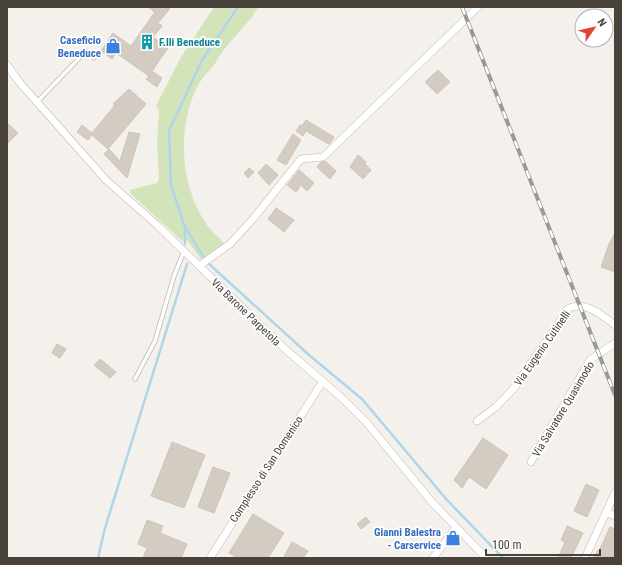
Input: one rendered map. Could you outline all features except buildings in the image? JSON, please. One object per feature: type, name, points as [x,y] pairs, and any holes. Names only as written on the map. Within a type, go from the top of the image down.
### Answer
[{"type":"street","points":[[199,266],[230,244],[252,220],[301,159],[323,157],[478,7]]},
{"type":"street","name":"Via Barone Parpetola","points":[[7,65],[20,84],[106,180],[141,210],[286,349],[323,381],[367,423],[419,487],[456,528],[486,558]]},
{"type":"street","name":"Via Eugenio Cutinelli","points":[[477,421],[496,407],[515,387],[568,309],[576,306],[586,307],[597,312],[615,325]]},
{"type":"street","name":"Via Salvatore Quasimodo","points":[[531,462],[590,360],[615,343]]},
{"type":"street","name":"Complesso di San Domenico","points":[[210,558],[257,482],[323,381]]},
{"type":"street","points":[[585,558],[615,493]]},
{"type":"street","points":[[606,512],[615,516]]},
{"type":"street","points":[[433,558],[456,528]]},
{"type":"lane","points":[[37,103],[86,51],[94,58]]},
{"type":"lane","points":[[135,379],[155,340],[174,276],[184,251]]},
{"type":"green space","points":[[214,7],[258,7],[243,28],[224,49],[197,87],[186,120],[184,155],[190,190],[205,222],[225,244],[201,259],[184,236],[183,242],[131,194],[130,190],[157,183],[159,179],[157,143],[159,110],[156,106],[181,57]]},
{"type":"waterway","points":[[204,258],[184,225],[171,185],[169,131],[202,60],[238,7]]},
{"type":"waterway","points":[[185,227],[185,244]]},
{"type":"waterway","points":[[208,263],[309,355],[362,399],[447,500],[503,558]]},
{"type":"waterway","points":[[98,558],[105,528],[187,264]]},
{"type":"railway","points":[[462,7],[615,395]]},
{"type":"place","name":"F.lli Beneduce","points":[[147,42]]},
{"type":"place","name":"Caseficio Beneduce","points":[[113,46]]},
{"type":"place","name":"Gianni Balestra - Carservice","points":[[453,538]]}]
